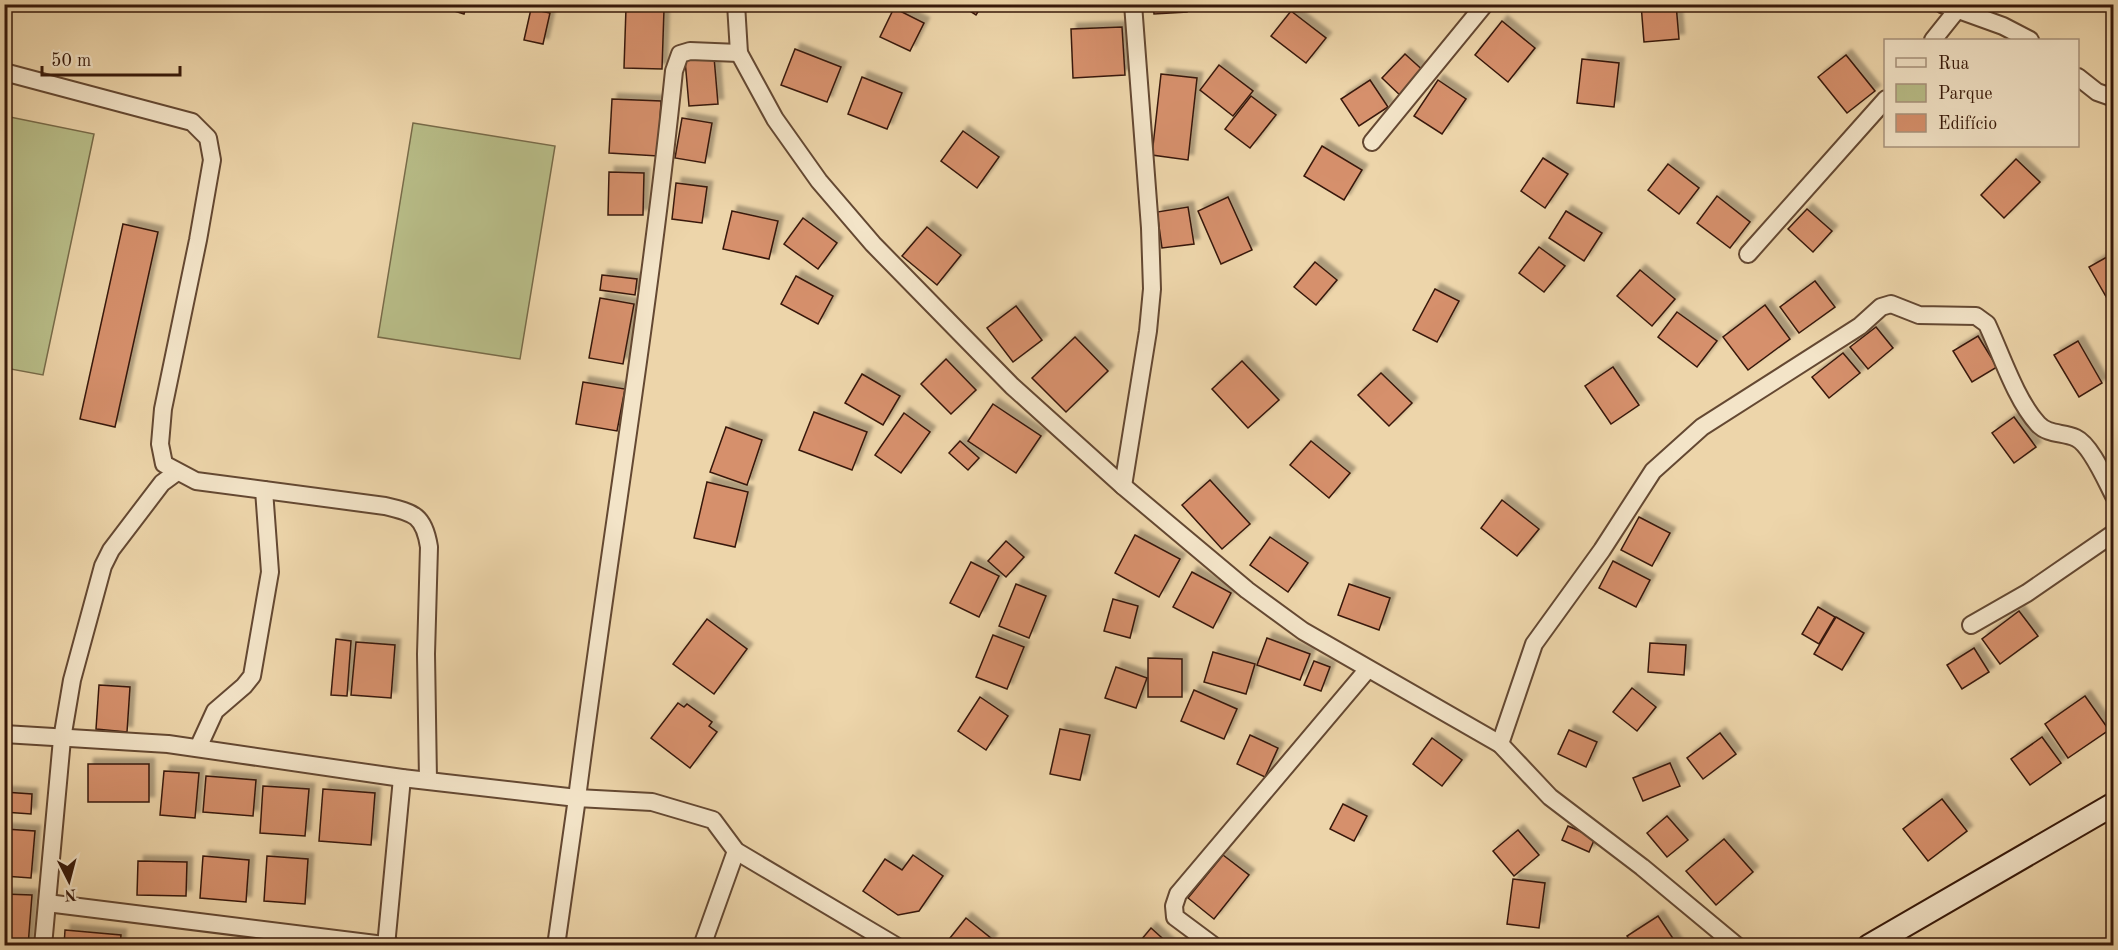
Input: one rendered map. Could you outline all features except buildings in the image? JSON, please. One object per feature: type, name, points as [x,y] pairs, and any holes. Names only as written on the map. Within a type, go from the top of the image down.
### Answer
[{"type":"main road","points":[[1869,945],[2114,804]]},
{"type":"street","points":[[736,4],[739,53],[775,118],[819,181],[873,243],[1012,386],[1124,486],[1247,590],[1303,631],[1500,744],[1550,797],[1642,867],[1737,945]]},
{"type":"street","points":[[1124,486],[1148,331],[1152,288],[1150,228],[1133,4]]},
{"type":"street","points":[[1372,142],[1485,4]]},
{"type":"street","points":[[1934,39],[1950,7],[2002,26],[2028,39]]},
{"type":"street","points":[[556,945],[632,408],[674,71],[680,54],[690,51],[739,53]]},
{"type":"street","points":[[4,72],[192,122],[208,138],[212,160],[161,433],[160,444],[164,464],[196,481],[385,506],[408,511],[420,519],[427,531],[429,547],[426,654],[428,780]]},
{"type":"street","points":[[2079,78],[2097,92],[2114,98]]},
{"type":"street","points":[[1748,254],[1884,101]]},
{"type":"street","points":[[1500,744],[1534,644],[1602,550],[1653,471],[1702,427],[1860,326],[1881,307],[1891,304],[1919,315],[1976,316],[1987,324],[2028,410],[2039,425],[2048,431],[2078,438],[2088,448],[2114,496]]},
{"type":"street","points":[[43,945],[62,739],[72,680],[107,557],[162,483],[177,472]]},
{"type":"street","points":[[198,748],[215,711],[252,676],[270,572],[264,490]]},
{"type":"street","points":[[1971,625],[2027,593],[2114,532]]},
{"type":"street","points":[[1214,945],[1175,917],[1174,906],[1178,894],[1368,669]]},
{"type":"street","points":[[4,734],[62,739],[132,740],[402,778],[577,798],[652,802],[713,820],[736,851],[896,945]]},
{"type":"street","points":[[386,945],[402,778]]},
{"type":"street","points":[[702,945],[736,851]]},
{"type":"street","points":[[47,903],[392,945]]},
{"type":"green space","points":[[5,116],[94,134],[43,375],[5,368]]},
{"type":"green space","points":[[413,123],[555,146],[520,359],[378,337]]}]
